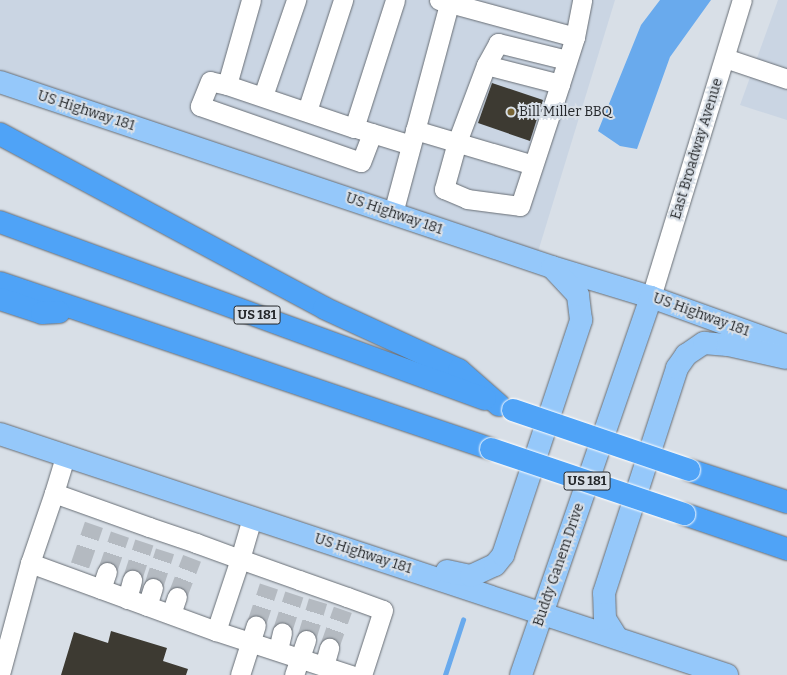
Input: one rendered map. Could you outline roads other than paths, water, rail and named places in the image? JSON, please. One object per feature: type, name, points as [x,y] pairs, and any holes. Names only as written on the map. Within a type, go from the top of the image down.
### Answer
[{"type":"highway","points":[[0,134],[324,308],[459,370],[506,407]]},
{"type":"highway","name":"US 181","points":[[0,222],[506,407],[787,502]]},
{"type":"highway","name":"US 181","points":[[0,283],[787,549]]},
{"type":"highway","points":[[0,300],[42,313],[86,312]]},
{"type":"main road","name":"US Highway 181","points":[[0,82],[552,267],[651,297],[787,346]]},
{"type":"main road","points":[[365,555],[471,576],[485,571],[504,555],[581,320],[578,295],[552,267]]},
{"type":"main road","name":"Buddy Ganem Drive","points":[[521,675],[651,297]]},
{"type":"main road","points":[[617,638],[605,619],[604,593],[677,368],[686,355],[704,343],[728,345],[787,358]]},
{"type":"main road","name":"US Highway 181","points":[[0,434],[252,518],[543,612],[727,675]]},
{"type":"street","points":[[227,85],[251,0]]},
{"type":"street","points":[[263,96],[296,0]]},
{"type":"street","points":[[307,111],[343,0]]},
{"type":"street","points":[[354,128],[395,0]]},
{"type":"street","points":[[567,60],[498,43],[486,65],[457,142],[444,189],[467,199],[520,206],[575,37],[582,0]]},
{"type":"street","name":"East Broadway Avenue","points":[[651,297],[742,0]]},
{"type":"street","points":[[393,213],[413,138],[446,1],[575,37]]},
{"type":"street","points":[[724,58],[787,79]]},
{"type":"street","points":[[486,65],[560,84]]},
{"type":"street","points":[[372,133],[361,162],[200,106],[210,81],[263,96],[372,133],[457,142],[534,165]]},
{"type":"street","points":[[0,674],[30,563],[54,493],[64,456]]},
{"type":"street","points":[[54,493],[97,517],[168,543],[194,551],[240,559],[272,579],[345,603],[383,610],[362,675]]},
{"type":"street","points":[[216,631],[252,518]]},
{"type":"street","points":[[30,563],[78,572],[104,580],[127,599],[147,606],[174,606],[216,631],[253,633],[278,650],[297,666],[324,666],[352,675]]},
{"type":"street","points":[[127,599],[132,580]]},
{"type":"street","points":[[147,606],[153,588]]},
{"type":"street","points":[[278,650],[282,632]]},
{"type":"street","points":[[240,675],[253,633]]},
{"type":"street","points":[[297,666],[306,640]]},
{"type":"street","points":[[324,666],[330,648]]},
{"type":"water","points":[[660,0],[711,0],[670,57],[637,149],[620,146],[598,131],[641,25]]},
{"type":"waterway","points":[[445,675],[463,620]]},
{"type":"tunnel","points":[[80,565],[94,524]]},
{"type":"tunnel","points":[[107,572],[120,534]]},
{"type":"tunnel","points":[[132,580],[144,542]]},
{"type":"tunnel","points":[[153,588],[165,551]]},
{"type":"tunnel","points":[[177,597],[192,558]]},
{"type":"tunnel","points":[[256,625],[269,586]]},
{"type":"tunnel","points":[[282,632],[294,594]]},
{"type":"tunnel","points":[[306,640],[318,601]]},
{"type":"tunnel","points":[[329,648],[343,609]]},
{"type":"place","name":"Bill Miller BBQ","points":[[511,112]]}]
